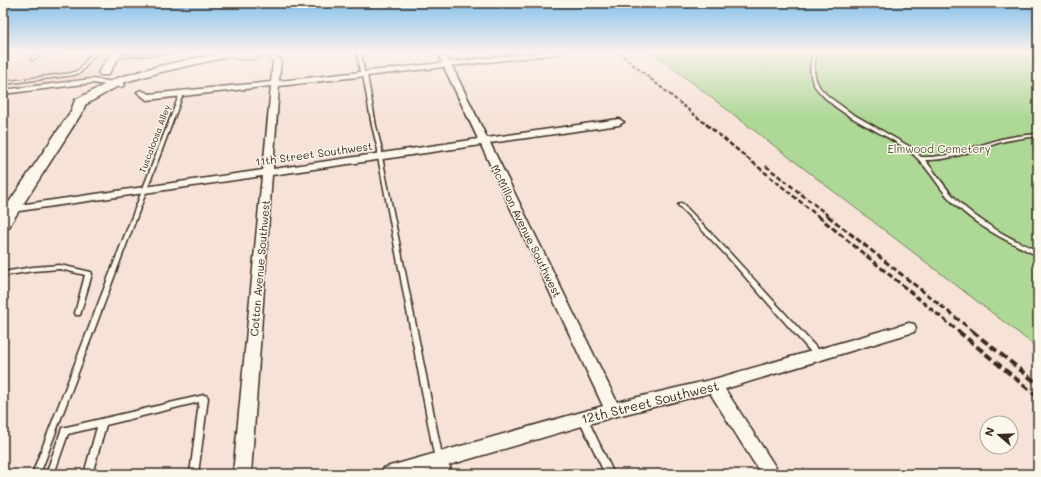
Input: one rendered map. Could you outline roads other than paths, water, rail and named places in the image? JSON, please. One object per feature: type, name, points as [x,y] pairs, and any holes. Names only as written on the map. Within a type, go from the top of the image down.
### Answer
[{"type":"street","points":[[3,222],[77,111],[117,84],[144,74]]},
{"type":"street","points":[[3,92],[92,82],[117,84],[151,74]]},
{"type":"street","name":"Cotton Avenue Southwest","points":[[242,474],[276,74]]},
{"type":"street","points":[[141,92],[147,97],[352,74]]},
{"type":"street","name":"McMillon Avenue Southwest","points":[[451,74],[613,410]]},
{"type":"street","name":"11th Street Southwest","points":[[12,209],[620,122]]},
{"type":"street","name":"12th Street Southwest","points":[[390,474],[441,467],[613,410],[714,386],[909,328]]},
{"type":"street","points":[[714,386],[771,474]]},
{"type":"lane","points":[[3,83],[71,74]]},
{"type":"lane","points":[[363,74],[380,150],[380,157],[441,467]]},
{"type":"lane","points":[[812,74],[814,83],[825,96],[841,108],[897,140],[921,158],[945,190],[971,215],[1006,237],[1038,253]]},
{"type":"lane","name":"Tuscaloosa Alley","points":[[36,474],[181,94]]},
{"type":"lane","points":[[921,158],[944,157],[996,141],[1018,136],[1038,135]]},
{"type":"lane","points":[[681,205],[727,253],[819,356]]},
{"type":"lane","points":[[3,274],[33,269],[60,267],[89,274],[78,313]]},
{"type":"lane","points":[[50,474],[65,431],[204,398],[194,474]]},
{"type":"lane","points":[[583,419],[610,474]]},
{"type":"lane","points":[[88,474],[103,422]]},
{"type":"railway","points":[[645,74],[707,125]]},
{"type":"railway","points":[[706,124],[819,217]]},
{"type":"railway","points":[[766,166],[830,217]]},
{"type":"railway","points":[[818,216],[959,332]]},
{"type":"railway","points":[[828,216],[974,332]]},
{"type":"railway","points":[[958,331],[1038,397]]},
{"type":"railway","points":[[972,331],[1038,384]]},
{"type":"park label","name":"Elmwood Cemetery","points":[[939,149]]}]
